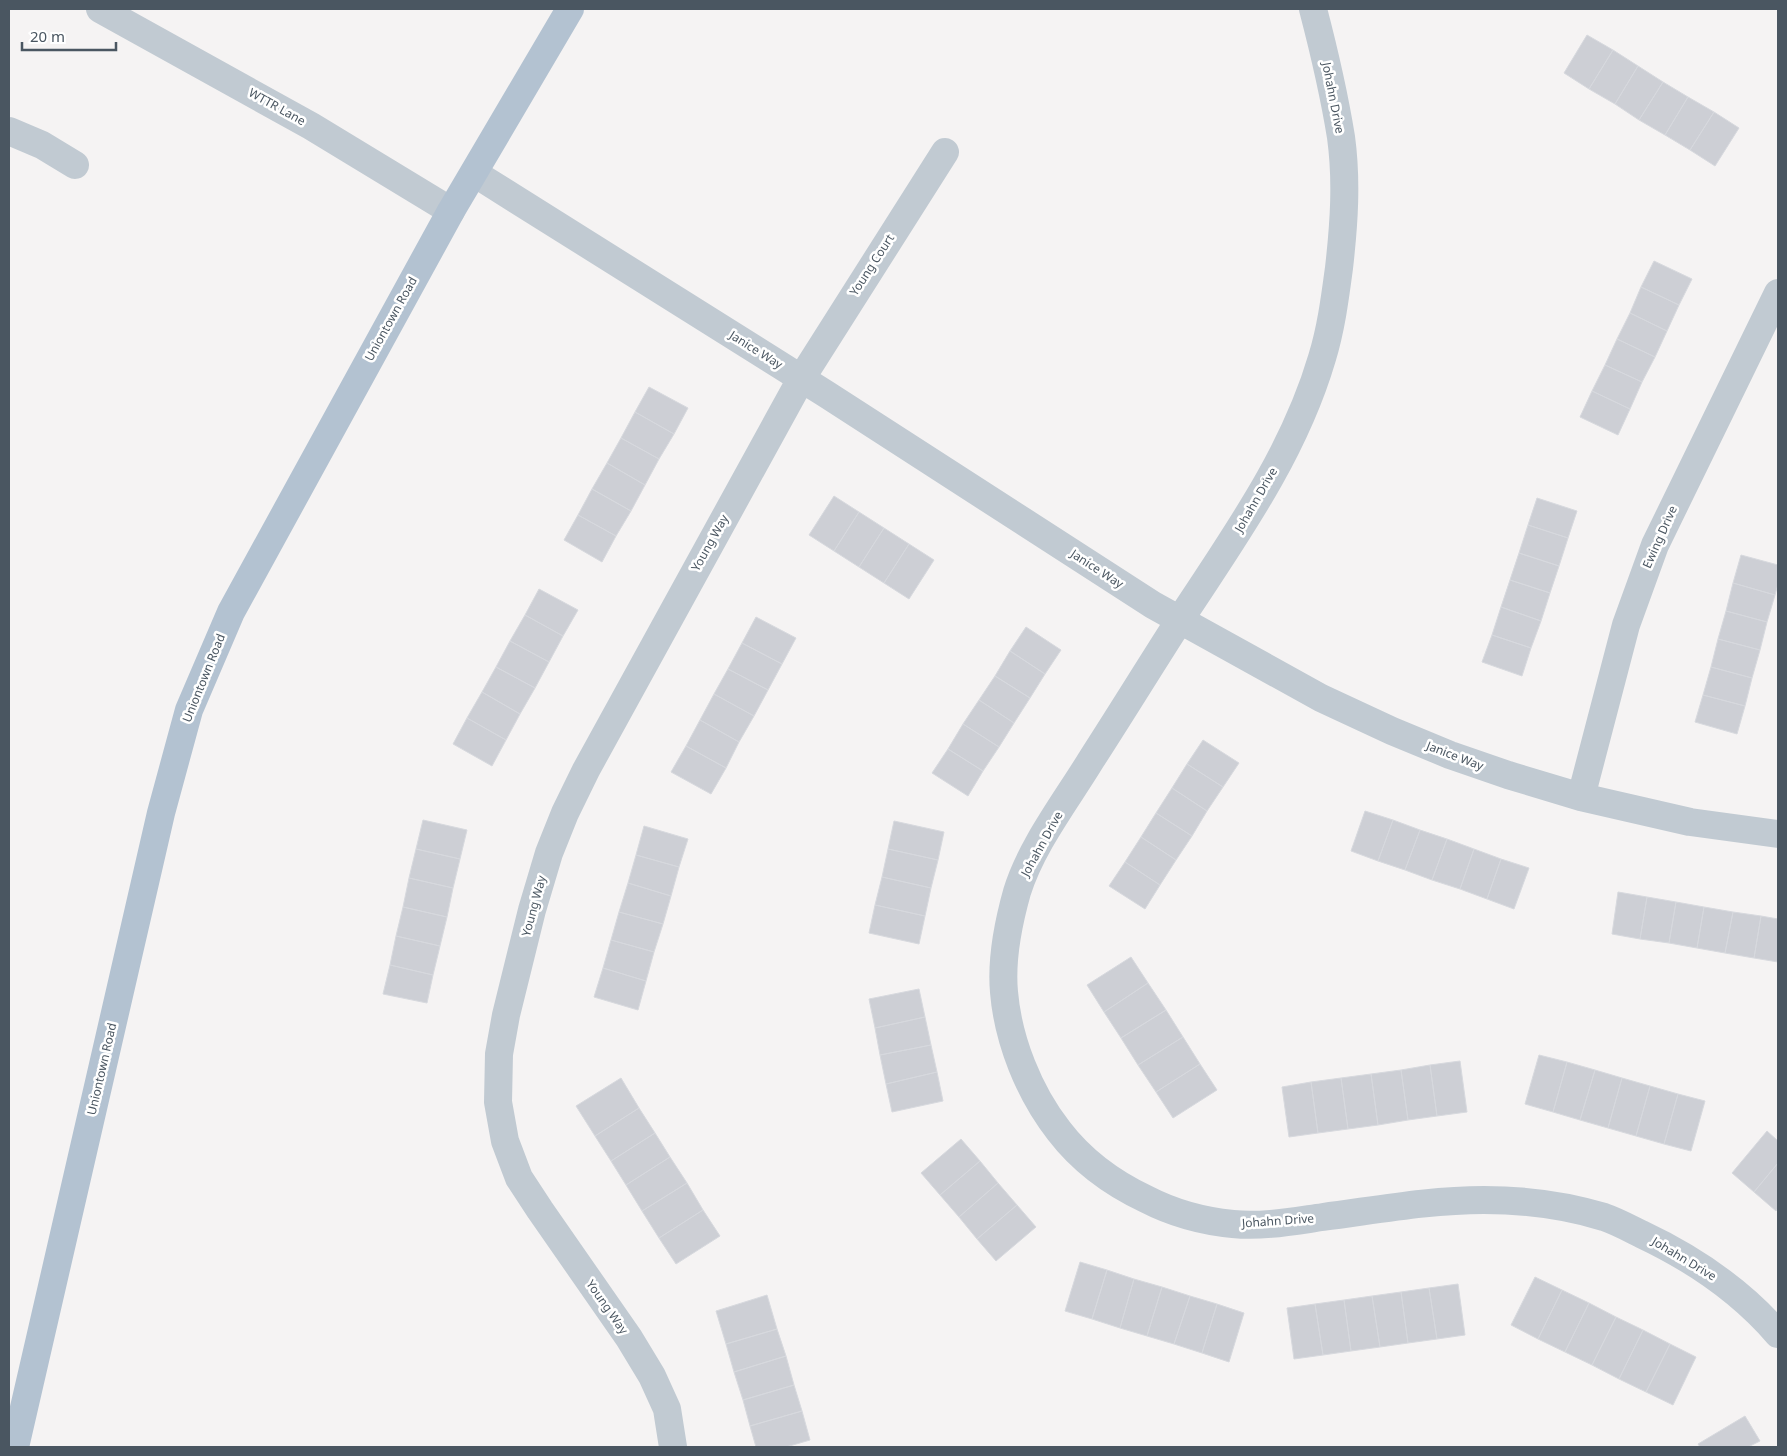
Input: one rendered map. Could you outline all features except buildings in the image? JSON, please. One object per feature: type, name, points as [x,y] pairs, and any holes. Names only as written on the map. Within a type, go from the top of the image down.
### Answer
[{"type":"main road","name":"Uniontown Road","points":[[15,1447],[161,813],[189,710],[232,612],[451,211],[570,9]]},
{"type":"street","name":"WTTR Lane","points":[[100,9],[311,126],[451,211]]},
{"type":"street","name":"Johahn Drive","points":[[1314,9],[1331,82],[1341,140],[1345,186],[1343,229],[1335,300],[1323,357],[1298,424],[1256,504],[1180,620],[1038,846],[1018,888],[1006,940],[1004,992],[1013,1043],[1031,1087],[1058,1131],[1088,1163],[1126,1190],[1168,1210],[1203,1220],[1238,1224],[1283,1222],[1429,1202],[1485,1200],[1540,1202],[1606,1218],[1670,1248],[1724,1283],[1766,1320],[1778,1334]]},
{"type":"street","points":[[9,130],[42,145],[75,165]]},
{"type":"street","name":"Young Court","points":[[801,378],[945,152]]},
{"type":"street","name":"Janice Way","points":[[474,173],[801,378],[1180,620],[1321,698],[1450,755],[1491,770],[1581,797],[1690,822],[1778,834]]},
{"type":"street","name":"Ewing Drive","points":[[1581,797],[1626,625],[1656,544],[1778,293]]},
{"type":"street","name":"Young Way","points":[[673,1447],[667,1409],[652,1376],[629,1338],[520,1178],[505,1141],[498,1102],[499,1054],[506,1014],[532,910],[549,853],[565,813],[586,770],[801,378]]}]
